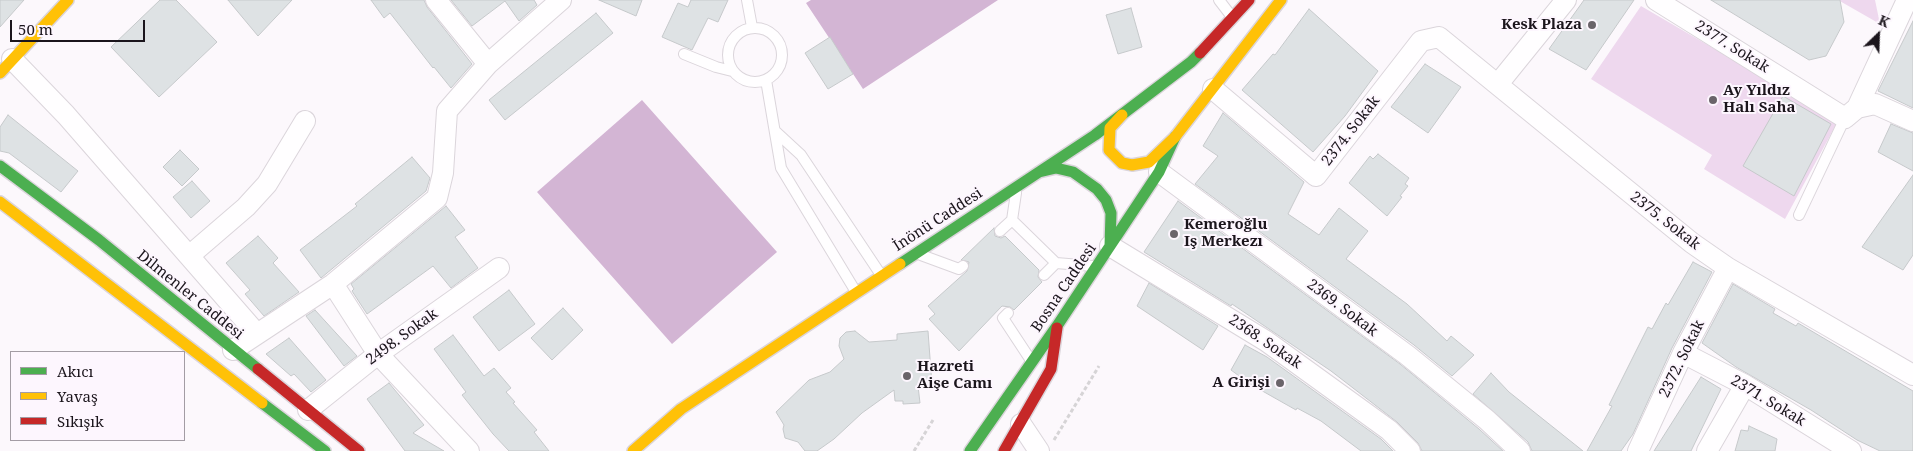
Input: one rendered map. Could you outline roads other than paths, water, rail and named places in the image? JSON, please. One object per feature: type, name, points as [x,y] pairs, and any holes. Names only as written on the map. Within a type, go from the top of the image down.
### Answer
[{"type":"main road","points":[[6,66],[68,0]]},
{"type":"main road","points":[[1125,112],[1110,128],[1109,150],[1122,163],[1132,165],[1149,162],[1175,137],[1281,0]]},
{"type":"main road","name":"İnönü Caddesi","points":[[633,451],[681,409],[1095,135],[1192,62],[1243,3]]},
{"type":"main road","name":"Bosna Caddesi","points":[[970,451],[1018,379],[1057,326],[1159,172],[1175,137]]},
{"type":"main road","name":"Dilmenler Caddesi","points":[[0,166],[99,240],[359,451]]},
{"type":"main road","points":[[1038,172],[1056,168],[1073,172],[1097,189],[1106,200],[1111,213],[1110,246]]},
{"type":"main road","points":[[0,202],[325,451]]},
{"type":"main road","points":[[1004,451],[1051,369],[1057,326]]},
{"type":"main road","points":[[1018,379],[1021,424]]},
{"type":"street","points":[[436,0],[488,64]]},
{"type":"street","points":[[1498,84],[1566,0]]},
{"type":"street","name":"2377. Sokak","points":[[1656,0],[1851,113]]},
{"type":"street","points":[[1851,113],[1905,22],[1907,0]]},
{"type":"street","points":[[233,350],[333,284],[436,198],[443,173],[447,112],[488,64],[548,4]]},
{"type":"street","name":"2374. Sokak","points":[[1213,89],[1316,176],[1421,41],[1438,37]]},
{"type":"street","name":"2375. Sokak","points":[[1438,37],[1498,84],[1662,220],[1728,268],[1913,375]]},
{"type":"street","points":[[6,66],[66,115],[257,334]]},
{"type":"street","points":[[1851,113],[1875,104],[1913,120]]},
{"type":"street","points":[[189,256],[246,207],[267,184],[305,121]]},
{"type":"street","name":"2369. Sokak","points":[[1159,172],[1407,355],[1487,420],[1520,451]]},
{"type":"street","name":"2368. Sokak","points":[[1110,246],[1266,341],[1389,430],[1410,451]]},
{"type":"street","name":"2498. Sokak","points":[[308,410],[378,354],[499,268]]},
{"type":"street","name":"2372. Sokak","points":[[1638,451],[1683,353],[1728,268]]},
{"type":"street","points":[[333,284],[378,354],[469,451]]},
{"type":"street","name":"2371. Sokak","points":[[1683,353],[1745,385],[1851,451]]},
{"type":"street","points":[[1707,451],[1745,385]]},
{"type":"street","points":[[1021,424],[1046,447]]},
{"type":"lane","points":[[748,0],[752,27]]},
{"type":"lane","points":[[1219,0],[1232,18]]},
{"type":"lane","points":[[752,27],[771,33],[781,48],[780,67],[774,75],[766,80],[747,82],[739,78],[732,71],[728,62],[730,43],[735,36],[752,27]]},
{"type":"lane","points":[[684,54],[716,67],[732,71]]},
{"type":"lane","points":[[766,80],[780,168],[856,292]]},
{"type":"lane","points":[[1799,215],[1851,113]]},
{"type":"lane","points":[[775,131],[801,155],[881,276]]},
{"type":"lane","points":[[1000,231],[1012,220],[1017,186]]},
{"type":"lane","points":[[1012,220],[1056,263],[1096,267]]},
{"type":"lane","points":[[915,253],[960,269],[963,266]]},
{"type":"lane","points":[[1044,275],[1056,263]]},
{"type":"lane","points":[[1008,313],[1003,318],[1031,361]]},
{"type":"place","name":"Kesk Plaza","points":[[1592,25]]},
{"type":"place","name":"Ay Yıldız Halı Saha","points":[[1713,100]]},
{"type":"place","name":"Kemeroğlu Iş Merkezı","points":[[1174,234]]},
{"type":"place","name":"Hazreti Aişe Camı","points":[[907,376]]},
{"type":"place","name":"A Girişi","points":[[1280,383]]}]
